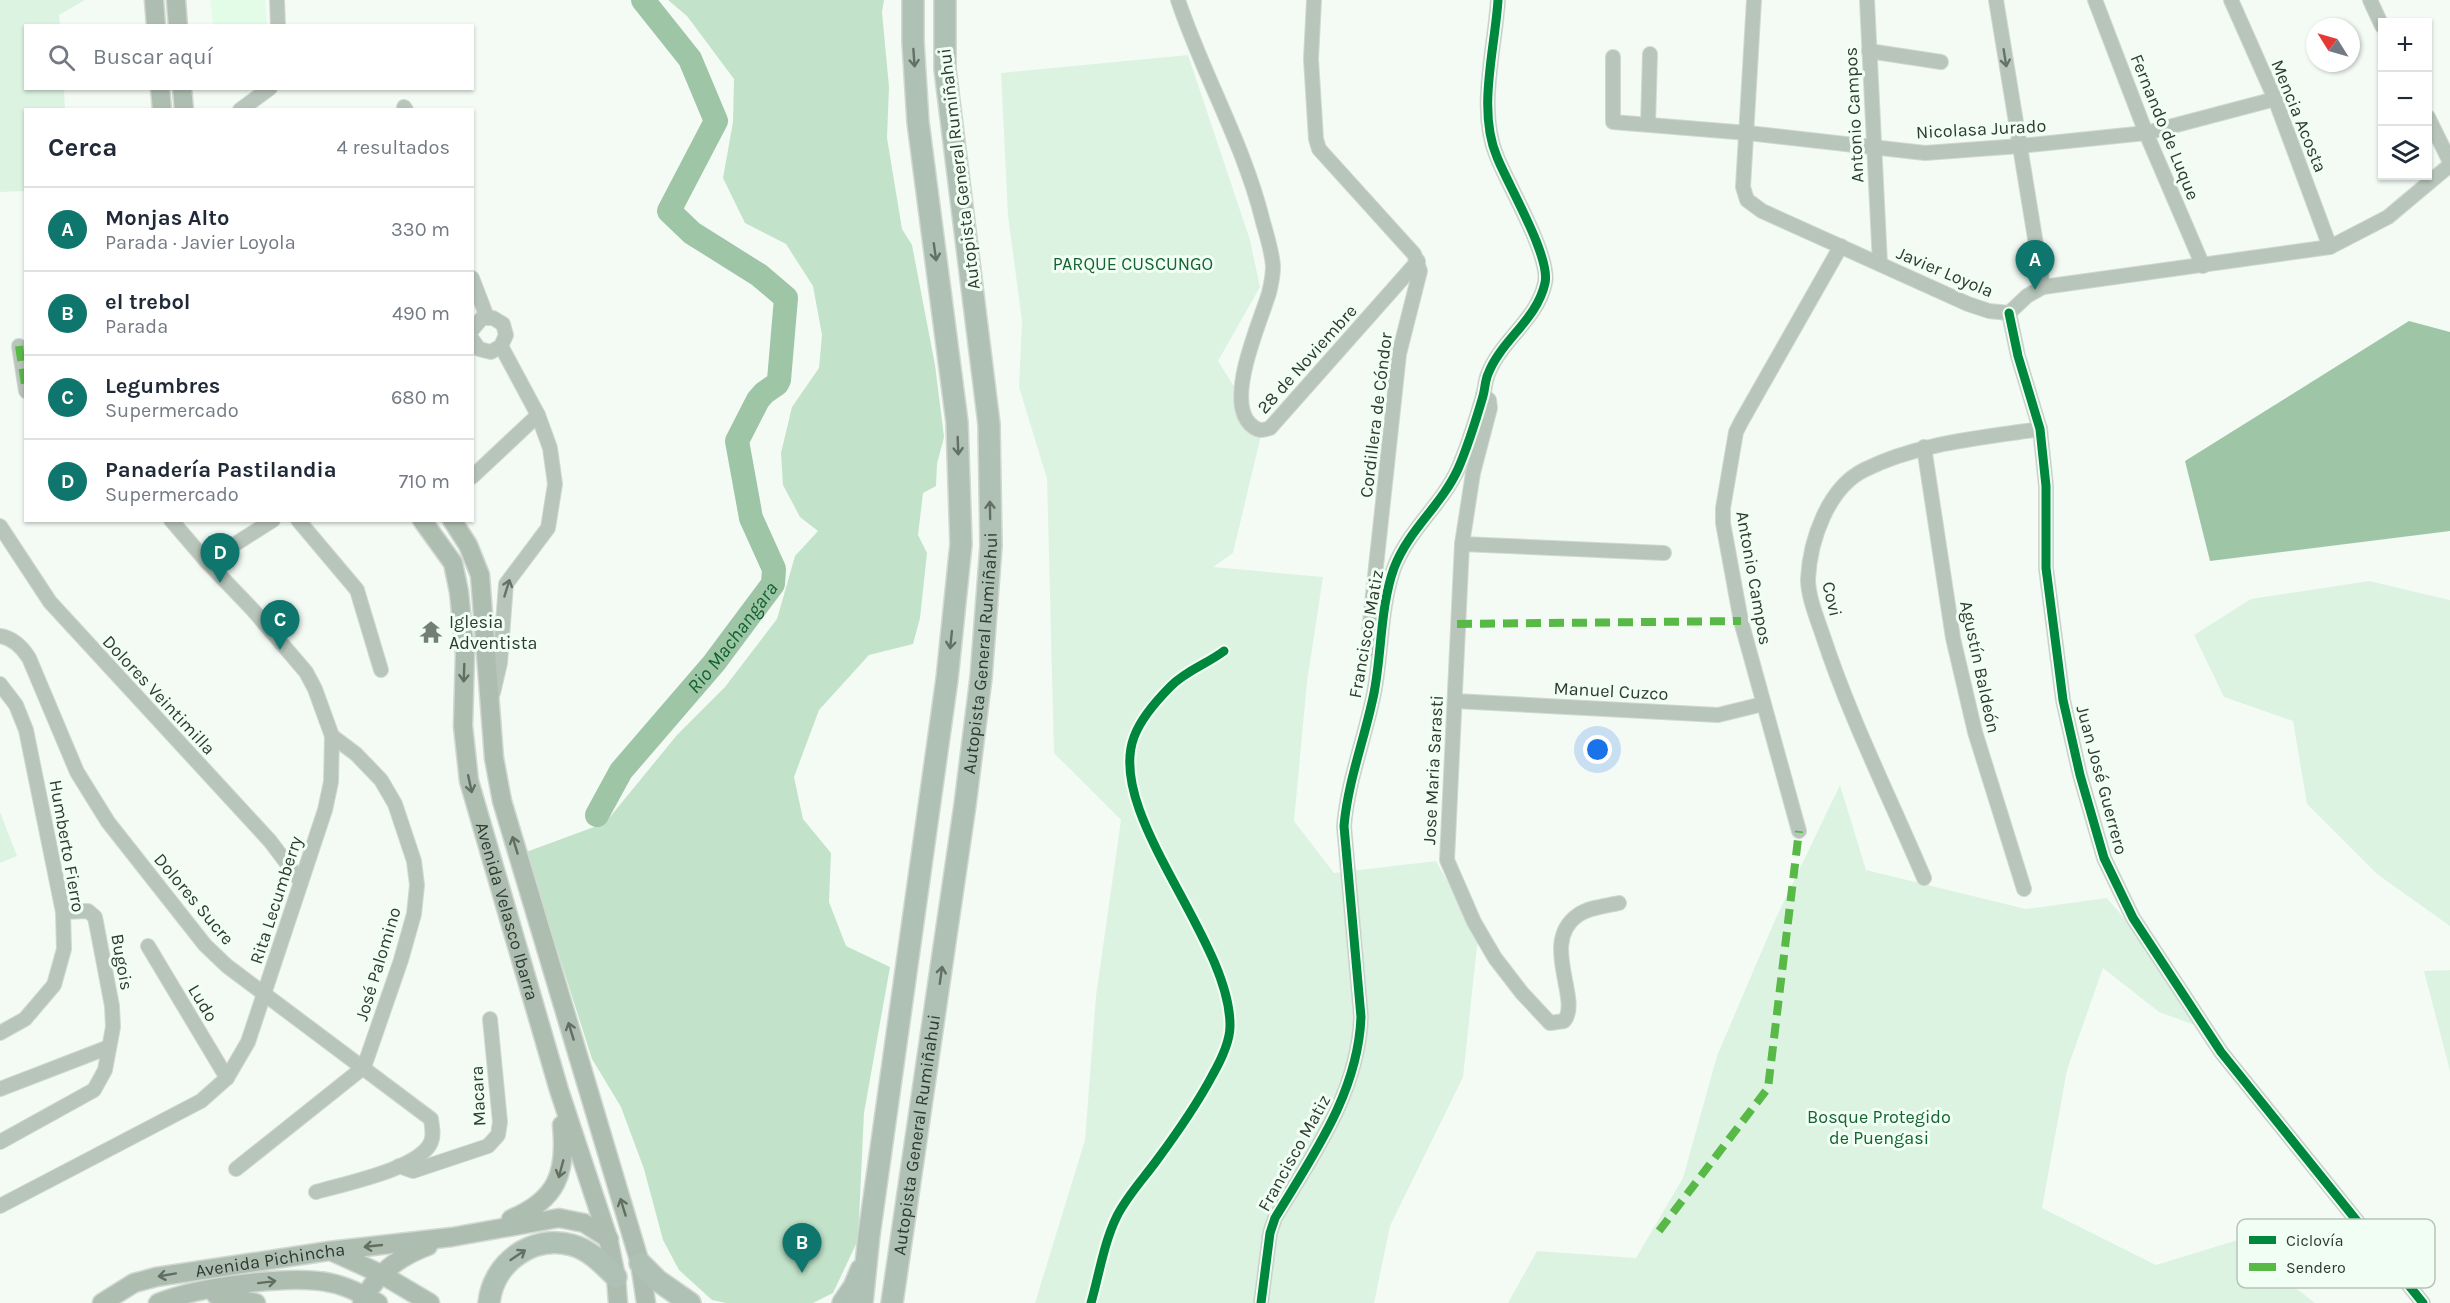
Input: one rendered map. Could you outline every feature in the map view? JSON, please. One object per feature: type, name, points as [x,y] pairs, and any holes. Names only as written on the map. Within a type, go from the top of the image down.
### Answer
[{"type":"highway","name":"Autopista General Rumiñahui","points":[[862,1301],[869,1235],[947,679],[961,544],[957,422],[918,123],[913,0]]},
{"type":"highway","name":"Autopista General Rumiñahui","points":[[892,1303],[965,805],[981,678],[991,546],[989,424],[945,69],[945,0]]},
{"type":"highway","points":[[843,1303],[860,1272],[869,1235]]},
{"type":"highway","points":[[489,1303],[496,1278],[508,1261],[522,1251],[545,1243],[572,1245],[586,1251],[616,1277]]},
{"type":"highway","points":[[640,1263],[657,1281],[690,1303]]},
{"type":"main road","points":[[154,0],[156,24]]},
{"type":"main road","points":[[176,0],[178,24]]},
{"type":"main road","points":[[160,90],[162,108]]},
{"type":"main road","points":[[182,90],[184,108]]},
{"type":"main road","name":"Avenida Velasco Ibarra","points":[[423,522],[453,563],[459,592],[465,653],[463,726],[469,781],[559,1090],[608,1238],[616,1277],[618,1303]]},
{"type":"main road","name":"Avenida Velasco Ibarra","points":[[453,522],[468,545],[480,575],[494,758],[502,801],[640,1263],[646,1303]]},
{"type":"main road","points":[[369,1301],[381,1274],[409,1253],[512,1219],[532,1210],[546,1198],[562,1169],[564,1153],[559,1090]]},
{"type":"main road","points":[[329,1251],[452,1237],[559,1218],[584,1223],[640,1263]]},
{"type":"main road","name":"Avenida Pichincha","points":[[102,1303],[125,1287],[150,1278],[329,1251],[352,1259],[430,1303]]},
{"type":"main road","name":"Avenida Pichincha","points":[[158,1303],[200,1291],[292,1279],[334,1283],[369,1301]]},
{"type":"main road","points":[[200,1291],[256,1303]]},
{"type":"street","points":[[277,0],[278,24]]},
{"type":"street","name":"28 de Noviembre","points":[[1178,0],[1241,149],[1259,204],[1273,266],[1270,290],[1243,376],[1242,397],[1244,414],[1248,422],[1255,429],[1262,431],[1270,428],[1418,261]]},
{"type":"street","points":[[1314,0],[1311,62],[1318,149],[1418,261]]},
{"type":"street","name":"Javier Loyola","points":[[1754,0],[1748,133],[1743,187],[1747,200],[1762,211],[1968,304],[1989,311],[2009,313],[2026,296],[2043,287],[2330,247],[2388,217],[2450,163]]},
{"type":"street","name":"Antonio Campos","points":[[1867,0],[1880,264]]},
{"type":"street","points":[[2000,0],[1996,0],[2043,287]]},
{"type":"street","name":"Fernando de Luque","points":[[2095,0],[2146,133],[2203,266]]},
{"type":"street","name":"Mencia Acosta","points":[[2231,0],[2275,99],[2330,247]]},
{"type":"street","points":[[2370,0],[2378,18]]},
{"type":"street","name":"Francisco Matiz","points":[[1261,1303],[1270,1233],[1275,1218],[1338,1111],[1350,1081],[1360,1035],[1361,1017],[1344,826],[1347,796],[1374,693],[1388,590],[1405,544],[1441,497],[1457,470],[1495,357],[1528,318],[1541,298],[1546,280],[1534,238],[1491,142],[1489,127],[1495,1]]},
{"type":"street","points":[[1869,51],[1941,62]]},
{"type":"street","points":[[1648,124],[1650,54]]},
{"type":"street","name":"Nicolasa Jurado","points":[[1613,57],[1613,122],[1748,133],[1925,153],[2146,133],[2275,99]]},
{"type":"street","points":[[243,108],[267,90]]},
{"type":"street","points":[[2432,126],[2450,163]]},
{"type":"street","name":"Antonio Campos","points":[[1799,831],[1741,621],[1723,523],[1724,501],[1736,432],[1841,246]]},
{"type":"street","name":"Cordillera de Cóndor","points":[[1379,654],[1372,648],[1369,631],[1399,354],[1420,271],[1418,261]]},
{"type":"street","points":[[474,296],[477,322],[498,320],[503,324],[506,336],[501,346],[491,352],[475,348]]},
{"type":"street","name":"Juan José Guerrero","points":[[2009,313],[2018,356],[2040,429],[2046,486],[2046,568],[2062,690],[2080,775],[2104,858],[2133,918],[2221,1052],[2355,1219]]},
{"type":"street","points":[[19,346],[24,378]]},
{"type":"street","points":[[490,707],[500,663],[506,584],[548,528],[555,484],[550,448],[538,415],[501,346]]},
{"type":"street","name":"Jose Maria Sarasti","points":[[1483,394],[1489,400],[1490,408],[1473,473],[1461,544],[1455,701],[1446,844],[1449,866],[1474,922],[1495,958],[1522,993],[1550,1023],[1564,1021],[1570,1010],[1560,961],[1568,924],[1585,911],[1619,903]]},
{"type":"street","points":[[474,475],[538,415]]},
{"type":"street","name":"Covi","points":[[1924,878],[1833,667],[1815,612],[1808,579],[1821,521],[1832,501],[1847,482],[1863,471],[1924,447],[2040,429]]},
{"type":"street","name":"Agustín Baldeón","points":[[1924,447],[1955,648],[1975,732],[2024,889]]},
{"type":"street","name":"Rita Lecumberry","points":[[0,1206],[201,1101],[227,1078],[248,1042],[325,810],[331,782],[332,736],[315,689],[306,672],[173,522]]},
{"type":"street","points":[[207,562],[270,522]]},
{"type":"street","points":[[300,522],[357,590],[381,670]]},
{"type":"street","name":"Dolores Veintimilla","points":[[0,525],[50,602],[270,841],[301,882]]},
{"type":"street","points":[[1461,544],[1664,553]]},
{"type":"street","name":"Dolores Sucre","points":[[0,636],[14,641],[23,648],[29,658],[77,772],[108,822],[205,945],[227,966],[431,1119],[433,1131],[430,1143],[424,1152],[399,1166],[316,1192]]},
{"type":"street","name":"Humberto Fierro","points":[[0,684],[16,705],[26,730],[63,912],[64,949],[54,985],[25,1018],[0,1033]]},
{"type":"street","name":"Manuel Cuzco","points":[[1455,701],[1718,715],[1763,704]]},
{"type":"street","name":"José Palomino","points":[[332,736],[356,754],[381,780],[395,804],[414,861],[417,885],[414,914],[401,960],[364,1067]]},
{"type":"street","name":"Bugois","points":[[0,1142],[94,1090],[105,1070],[113,1027],[112,1006],[95,917],[88,911],[63,912]]},
{"type":"street","name":"Ludo","points":[[148,946],[227,1078]]},
{"type":"street","name":"Macara","points":[[399,1166],[413,1171],[488,1146],[498,1135],[500,1122],[490,1019]]},
{"type":"street","points":[[0,1089],[110,1047]]},
{"type":"street","points":[[236,1169],[364,1067]]},
{"type":"street","name":"Juan José Guerrero","points":[[2411,1288],[2423,1303]]},
{"type":"shaded area","points":[[210,0],[265,0],[267,24],[213,24]]},
{"type":"shaded area","points":[[668,0],[884,0],[882,12],[889,87],[887,138],[902,229],[912,245],[935,365],[944,437],[937,464],[936,486],[923,493],[918,535],[927,553],[920,618],[913,644],[869,655],[819,710],[794,777],[803,819],[831,853],[829,902],[846,946],[890,967],[864,1113],[858,1240],[833,1293],[813,1303],[726,1303],[712,1300],[679,1270],[663,1240],[644,1169],[621,1107],[592,1059],[526,852],[605,823],[677,735],[725,687],[777,619],[795,556],[818,531],[800,517],[783,485],[781,453],[792,407],[819,368],[822,335],[813,286],[786,244],[745,223],[723,178],[733,122],[734,79],[687,16]]},
{"type":"shaded area","points":[[2409,321],[2450,332],[2450,531],[2210,561],[2185,461]]},
{"type":"green space","points":[[0,0],[85,0],[59,15],[60,24],[24,24],[24,90],[64,90],[65,108],[24,108],[24,191],[0,192]]},
{"type":"green space","name":"PARQUE CUSCUNGO","points":[[1188,55],[1250,240],[1260,287],[1218,361],[1262,431],[1233,553],[1213,567],[1323,577],[1307,682],[1294,821],[1334,873],[1436,861],[1478,937],[1463,1077],[1390,1226],[1374,1303],[1035,1303],[1085,1140],[1096,996],[1121,820],[1054,753],[1047,479],[1019,387],[1022,321],[1008,216],[1001,73]]},
{"type":"green space","points":[[2369,581],[2450,600],[2450,926],[2377,874],[2307,804],[2293,721],[2224,697],[2194,635],[2251,599]]},
{"type":"green space","name":"Bosque Protegido de Puengasi","points":[[1840,785],[1866,870],[2026,909],[2107,898],[2150,949],[2203,1028],[2159,1012],[2103,968],[2067,1070],[2042,1208],[2156,1265],[2237,1240],[2237,1288],[2296,1288],[2315,1303],[1508,1303],[1537,1251],[1636,1258],[1683,1178],[1717,1056],[1775,920]]},
{"type":"green space","points":[[0,812],[17,856],[0,863]]},
{"type":"green space","points":[[2450,970],[2450,1071],[2424,971]]},
{"type":"waterway","name":"Rio Machangara","points":[[597,815],[621,771],[714,663],[773,584],[774,569],[751,518],[737,441],[758,400],[779,380],[786,298],[759,275],[692,233],[669,211],[716,121],[690,59],[643,0]]},
{"type":"marked path","points":[[19,346],[24,378]]},
{"type":"marked path","points":[[1457,624],[1741,621]]},
{"type":"marked path","points":[[1659,1231],[1768,1088],[1799,831]]},
{"type":"cycle path","points":[[1261,1303],[1270,1233],[1275,1218],[1331,1122],[1352,1072],[1358,1045],[1361,1017],[1344,826],[1349,792],[1374,693],[1389,583],[1400,554],[1443,495],[1458,469],[1475,424],[1487,377],[1494,362],[1535,308],[1545,283],[1542,256],[1491,139],[1488,120],[1489,79],[1498,0]]},
{"type":"cycle path","points":[[2009,313],[2018,356],[2040,429],[2046,486],[2046,568],[2063,700],[2080,775],[2104,858],[2133,918],[2221,1052],[2355,1219]]},
{"type":"cycle path","points":[[1091,1303],[1105,1248],[1117,1216],[1193,1109],[1218,1065],[1228,1039],[1230,1026],[1225,992],[1211,955],[1152,840],[1137,803],[1130,768],[1134,737],[1150,710],[1177,680],[1224,651]]},
{"type":"cycle path","points":[[2411,1288],[2423,1303]]},
{"type":"place","name":"Monjas Alto","points":[[2035,290]]},
{"type":"place","name":"Panadería Pastilandia","points":[[220,583]]},
{"type":"place","name":"Iglesia Adventista","points":[[431,632]]},
{"type":"place","name":"Legumbres","points":[[280,650]]},
{"type":"place","name":"el trebol","points":[[802,1273]]}]
